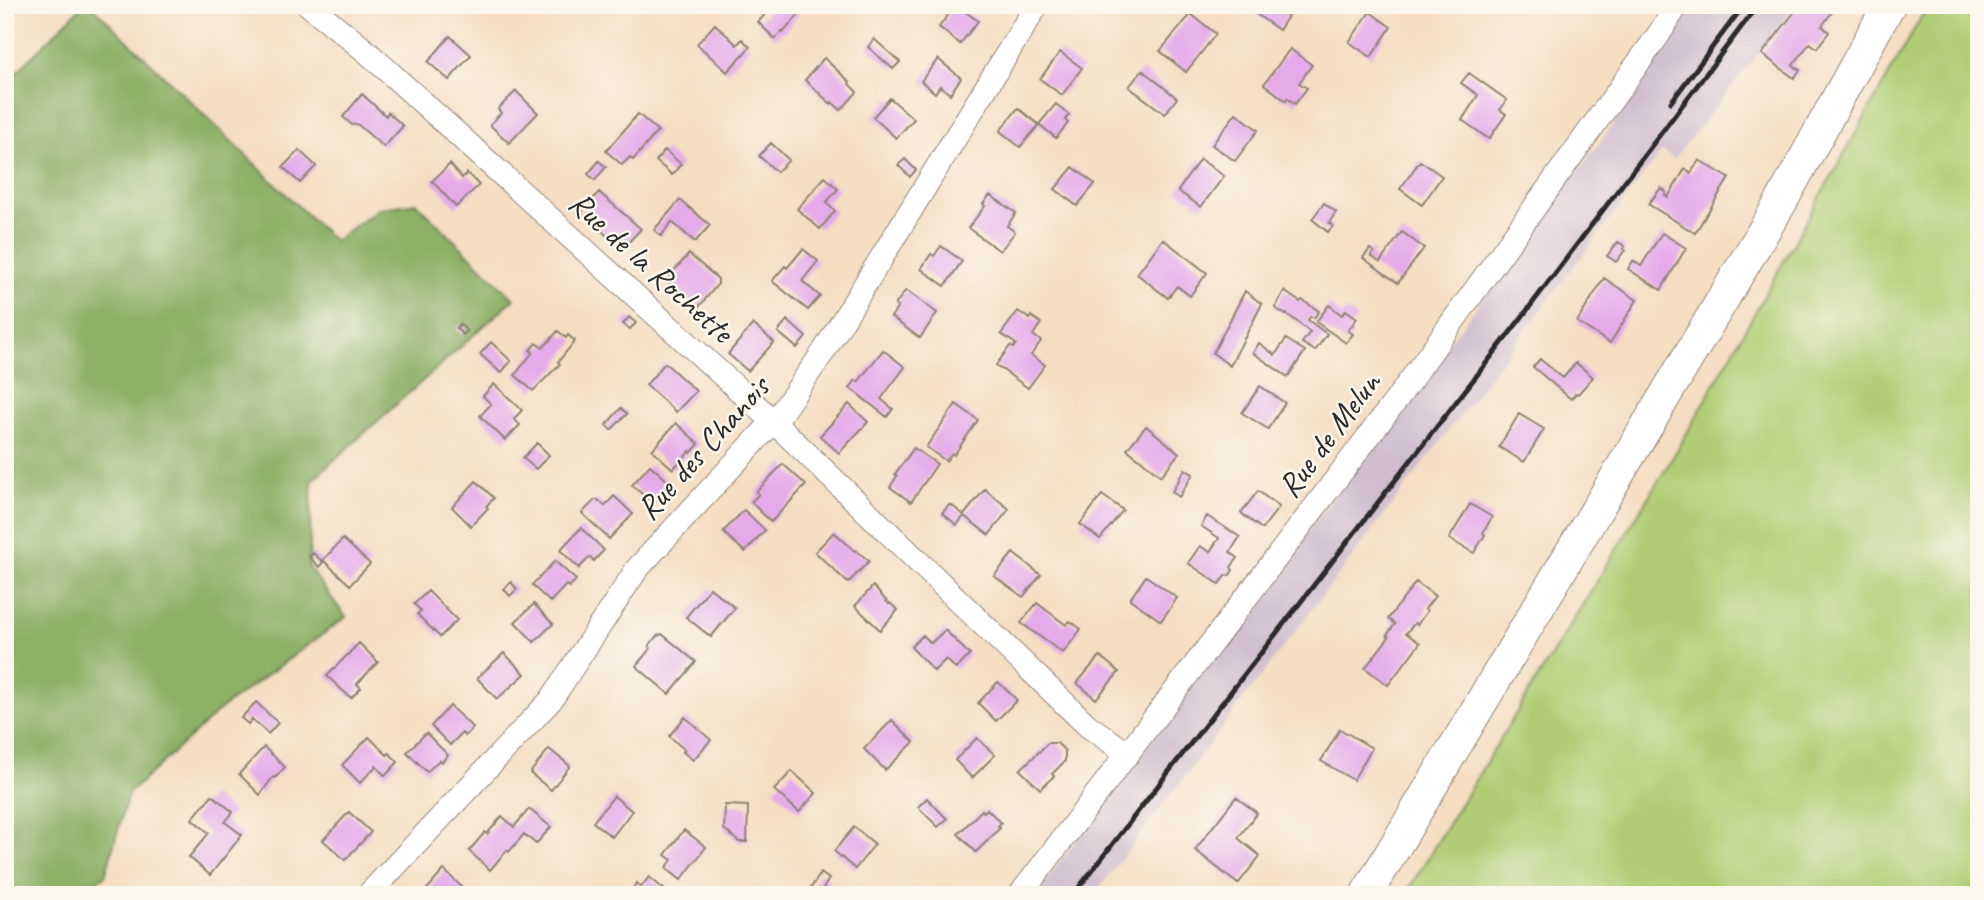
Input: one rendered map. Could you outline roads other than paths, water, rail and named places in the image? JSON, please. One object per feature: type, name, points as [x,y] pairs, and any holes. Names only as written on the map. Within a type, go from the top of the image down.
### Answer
[{"type":"main road","points":[[1366,895],[1774,213],[1889,5]]},
{"type":"street","name":"Rue de la Rochette","points":[[309,5],[367,52],[773,421],[1087,725],[1128,754]]},
{"type":"street","name":"Rue des Chanois","points":[[368,895],[551,700],[637,569],[773,421],[824,351],[1037,5]]},
{"type":"street","name":"Rue de Melun","points":[[1020,895],[1397,399],[1659,34],[1677,5]]},
{"type":"railway","points":[[1671,102],[1744,5]]},
{"type":"railway","points":[[1073,895],[1519,321],[1758,5]]}]
